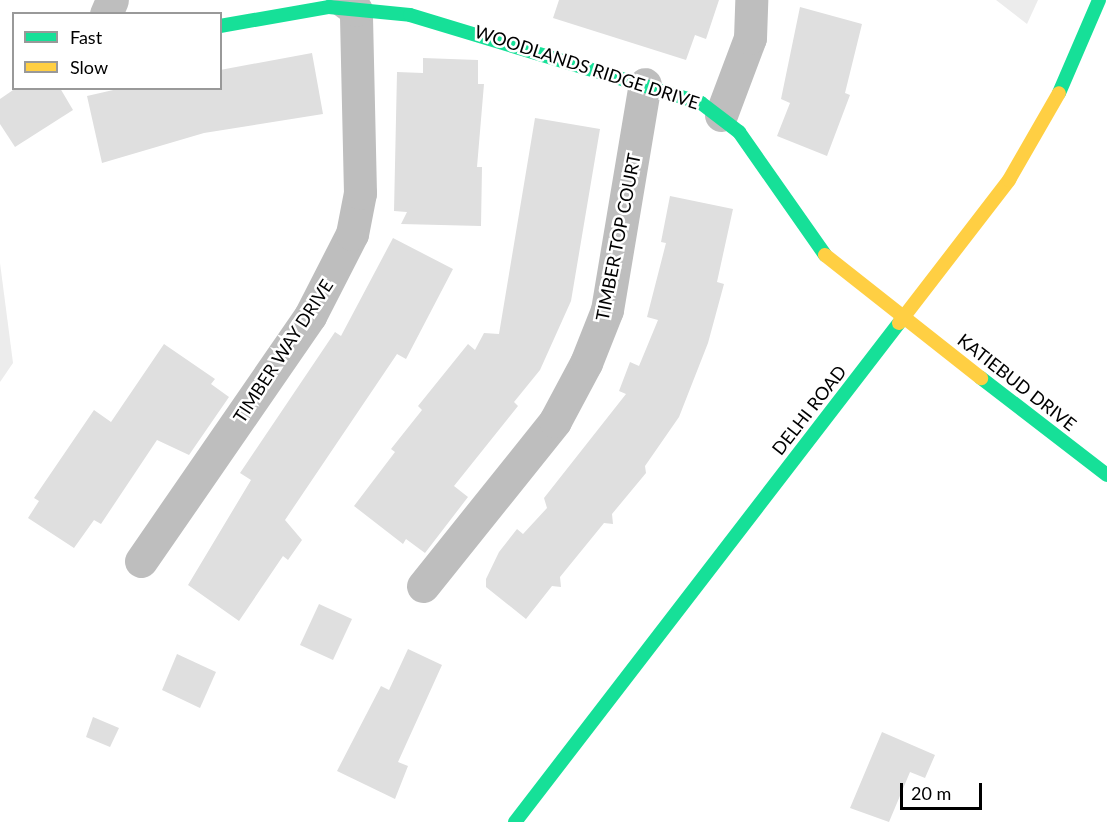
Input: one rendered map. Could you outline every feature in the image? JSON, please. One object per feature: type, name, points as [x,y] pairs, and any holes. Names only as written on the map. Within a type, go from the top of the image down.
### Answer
[{"type":"street","points":[[721,115],[750,38],[751,0]]},
{"type":"street","name":"DELHI ROAD","points":[[514,822],[1009,180],[1054,104],[1099,0]]},
{"type":"street","name":"WOODLANDS RIDGE DRIVE","points":[[222,26],[305,9],[349,5],[440,20],[645,84],[721,115],[739,132],[828,260],[904,316]]},
{"type":"street","name":"TIMBER WAY DRIVE","points":[[141,561],[310,316],[341,260],[360,193],[349,5]]},
{"type":"street","name":"TIMBER TOP COURT","points":[[423,586],[555,421],[586,363],[607,310],[645,84]]},
{"type":"street","name":"KATIEBUD DRIVE","points":[[904,316],[1107,475]]},
{"type":"shaded area","points":[[996,0],[1038,0],[1027,24]]},
{"type":"shaded area","points":[[0,263],[13,363],[0,382]]},
{"type":"building","points":[[559,0],[719,0],[706,39],[695,35],[686,60],[553,18]]},
{"type":"building","points":[[800,7],[862,24],[845,93],[850,95],[827,156],[777,136],[790,103],[781,99]]},
{"type":"building","points":[[312,53],[323,114],[204,133],[102,163],[87,96],[113,90],[222,90],[222,70]]},
{"type":"building","points":[[423,58],[478,60],[478,84],[484,84],[477,167],[482,167],[481,226],[401,224],[407,212],[394,211],[397,72],[423,73]]},
{"type":"building","points":[[13,90],[61,90],[73,110],[15,147],[0,124],[0,99]]},
{"type":"building","points":[[535,118],[600,129],[571,301],[540,370],[514,402],[518,406],[454,486],[468,497],[425,553],[406,539],[403,544],[354,506],[395,452],[391,449],[422,410],[418,406],[468,344],[475,350],[484,333],[499,334]]},
{"type":"building","points":[[670,196],[733,209],[717,282],[724,284],[708,343],[679,417],[645,466],[646,473],[612,514],[613,524],[604,523],[560,577],[561,587],[552,586],[526,619],[486,587],[486,579],[499,552],[517,529],[523,534],[547,508],[544,498],[626,394],[619,391],[630,362],[639,366],[658,320],[647,317],[666,243],[661,242]]},
{"type":"building","points":[[393,238],[453,269],[406,359],[397,354],[285,520],[302,540],[288,560],[283,556],[239,621],[188,585],[251,480],[240,473],[335,332],[341,336]]},
{"type":"building","points":[[164,344],[215,379],[211,384],[229,397],[189,455],[157,440],[101,524],[94,520],[74,548],[28,518],[39,501],[34,498],[94,410],[111,422]]},
{"type":"building","points":[[319,604],[352,619],[333,660],[300,645]]},
{"type":"building","points":[[408,649],[442,665],[398,762],[408,766],[395,799],[337,771],[381,686],[389,690]]},
{"type":"building","points":[[177,654],[216,672],[200,708],[162,690]]},
{"type":"building","points":[[93,717],[119,728],[110,747],[86,737]]},
{"type":"building","points":[[882,732],[935,755],[925,778],[910,772],[889,822],[850,808]]},
{"type":"traffic: fast","points":[[1059,93],[1099,0]]},
{"type":"traffic: fast","points":[[222,26],[329,7],[410,15],[701,103],[739,132],[825,255]]},
{"type":"traffic: fast","points":[[515,822],[899,323]]},
{"type":"traffic: fast","points":[[981,378],[1107,475]]},
{"type":"traffic: slow","points":[[899,323],[1009,180],[1059,93]]},
{"type":"traffic: slow","points":[[825,255],[981,378]]}]
